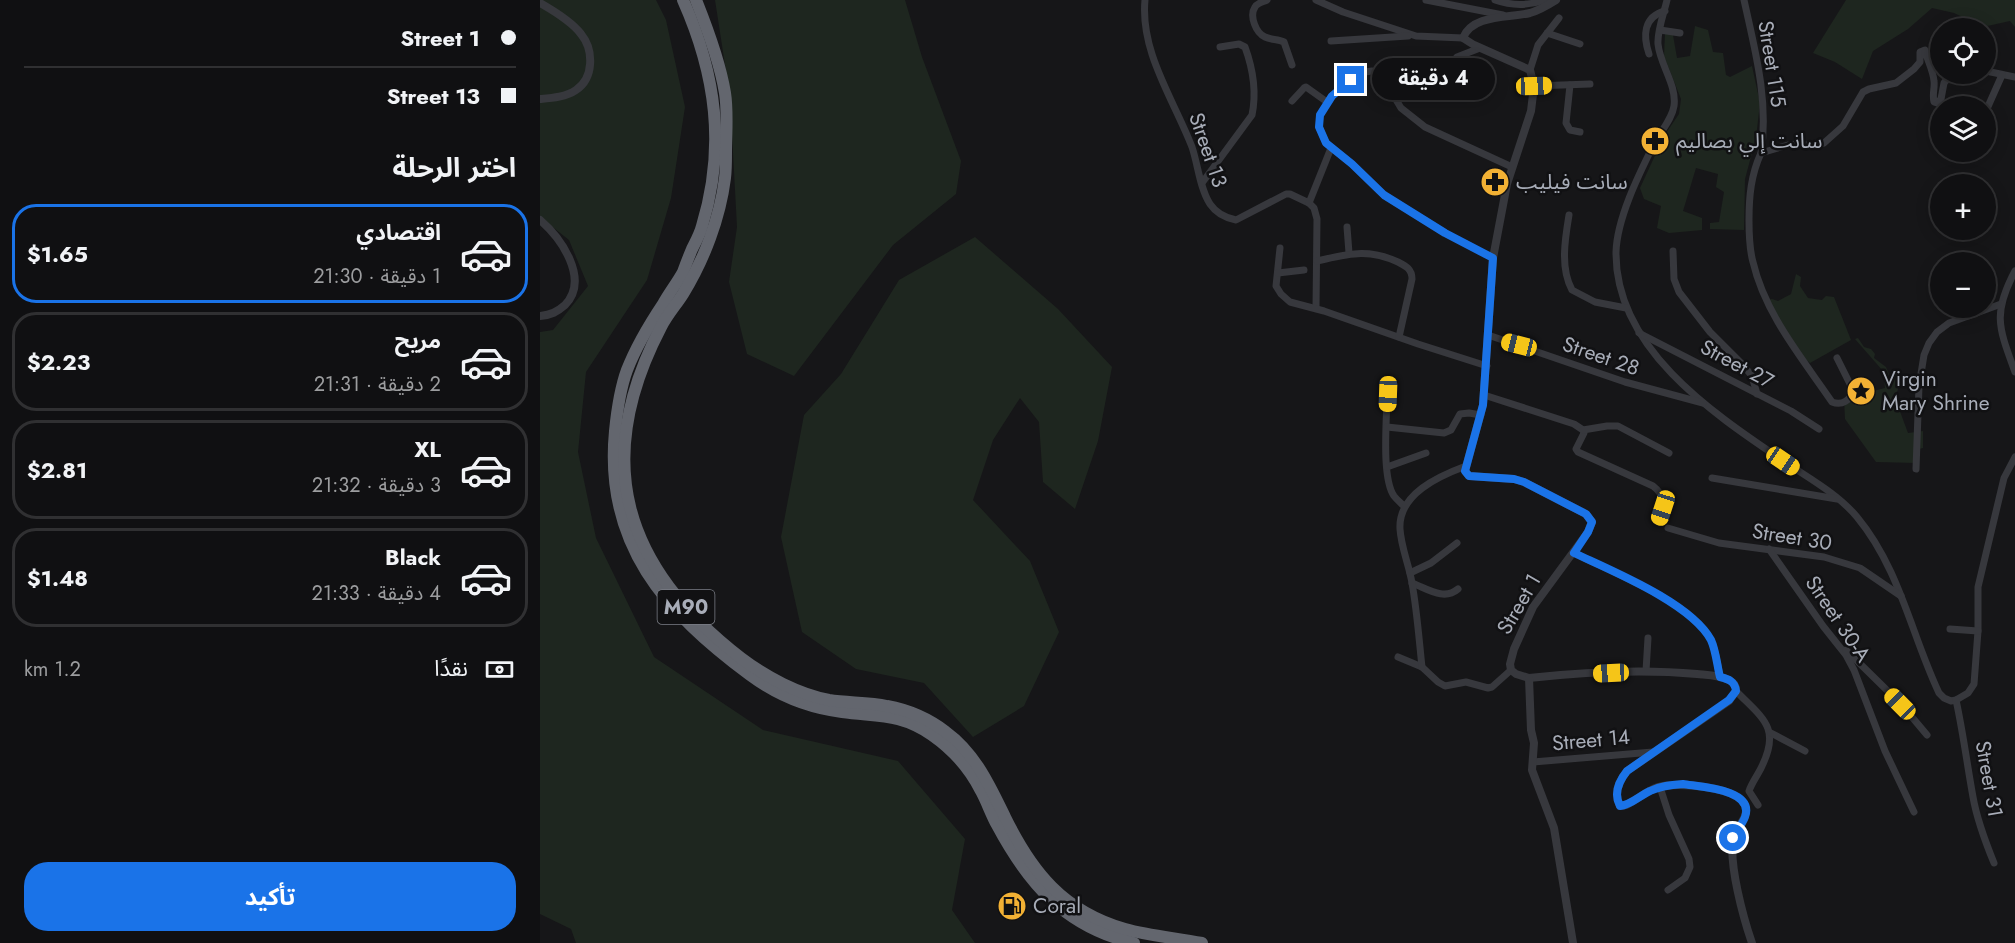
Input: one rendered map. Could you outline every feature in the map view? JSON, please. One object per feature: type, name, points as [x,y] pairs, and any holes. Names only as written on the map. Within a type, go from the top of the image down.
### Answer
[{"type":"highway","name":"M90","points":[[683,0],[694,24],[713,90],[715,152],[702,228],[682,274],[648,327],[627,371],[622,389],[613,454],[615,488],[628,538],[663,597],[693,627],[764,685],[795,700],[819,707],[901,719],[943,743],[966,766],[976,781],[1012,851],[1042,892],[1059,909],[1098,932],[1134,943]]},
{"type":"highway","name":"M90","points":[[696,0],[713,46],[725,94],[726,178],[704,256],[654,342],[637,380],[629,411],[625,448],[627,494],[634,523],[657,571],[670,590],[705,627],[742,658],[772,677],[803,692],[826,699],[887,706],[907,711],[929,720],[949,734],[971,756],[987,779],[1027,857],[1043,879],[1066,900],[1092,916],[1125,929],[1202,943]]},
{"type":"street","name":"Street 13","points":[[1145,0],[1145,26],[1152,51],[1192,148],[1204,195],[1211,207],[1236,220],[1286,194],[1309,203]]},
{"type":"street","points":[[1267,0],[1256,5],[1253,11],[1252,15],[1257,30],[1266,38],[1284,42],[1292,65]]},
{"type":"street","points":[[1316,0],[1343,12],[1416,36]]},
{"type":"street","points":[[1426,0],[1509,16]]},
{"type":"street","points":[[1495,0],[1514,5],[1545,0]]},
{"type":"street","points":[[1463,38],[1467,30],[1475,24],[1531,13],[1556,0]]},
{"type":"street","points":[[1667,0],[1658,44],[1674,100],[1674,108],[1654,145],[1631,197],[1618,235],[1617,268],[1626,308],[1638,332],[1669,371],[1704,403],[1840,500],[1868,531],[1903,597],[1939,693],[1952,701],[1968,693],[1974,684],[1978,631],[1978,587],[2004,478],[2015,457]]},
{"type":"street","name":"Street 115","points":[[1744,0],[1764,104],[1761,153],[1752,175],[1749,204],[1750,247],[1756,276],[1777,321],[1832,402],[1839,404],[1852,395],[1853,390],[1837,358]]},
{"type":"street","points":[[540,3],[580,33],[591,59],[586,79],[578,89],[561,96],[540,99]]},
{"type":"street","points":[[1649,54],[1646,44],[1648,22],[1653,15],[1665,11]]},
{"type":"street","points":[[1422,667],[1412,583],[1400,528],[1401,513],[1404,506],[1436,479],[1466,466],[1481,415],[1484,395],[1493,258],[1507,184],[1531,111],[1534,86],[1530,70],[1538,45],[1559,18]]},
{"type":"street","points":[[1660,30],[1680,33]]},
{"type":"street","points":[[1547,33],[1580,44]]},
{"type":"street","points":[[1331,40],[1388,36],[1463,38],[1530,70]]},
{"type":"street","points":[[1202,183],[1252,115],[1256,92],[1245,47],[1239,44],[1220,47]]},
{"type":"street","points":[[1422,62],[1436,69],[1447,70],[1457,57],[1480,48]]},
{"type":"street","points":[[1761,153],[1788,145],[1816,146],[1824,143],[1843,126],[1863,92],[1902,80],[1920,62],[1922,50],[1925,50],[1930,68]]},
{"type":"street","points":[[1493,258],[1445,233],[1384,195],[1326,143],[1319,127],[1320,115],[1327,102],[1358,74],[1372,71],[1383,78],[1401,108],[1425,127],[1512,167]]},
{"type":"street","points":[[1996,74],[2015,77]]},
{"type":"street","points":[[1993,96],[2002,75]]},
{"type":"street","points":[[1534,86],[1590,84]]},
{"type":"street","points":[[1933,84],[1932,97],[1937,103],[1941,99],[1944,84]]},
{"type":"street","points":[[1570,85],[1566,123],[1570,130],[1580,132]]},
{"type":"street","points":[[1292,101],[1306,87],[1327,102]]},
{"type":"street","points":[[1316,308],[1316,214],[1309,203],[1331,148]]},
{"type":"street","points":[[1569,215],[1565,251],[1566,274],[1572,290],[1595,302],[1626,308]]},
{"type":"street","points":[[540,220],[563,247],[573,268],[574,280],[573,293],[562,307],[549,315],[540,316]]},
{"type":"street","points":[[1347,227],[1350,253]]},
{"type":"street","points":[[1281,248],[1276,286],[1290,302],[1316,308],[1487,366]]},
{"type":"street","points":[[1673,251],[1674,279],[1679,292],[1710,332],[1752,376],[1757,393]]},
{"type":"street","points":[[1317,261],[1350,253],[1368,253],[1387,258],[1408,268],[1412,273],[1412,279],[1399,337]]},
{"type":"street","points":[[1278,273],[1304,270]]},
{"type":"street","points":[[2015,271],[2006,287],[2001,304],[2000,328],[2015,372]]},
{"type":"street","points":[[1916,470],[1918,386],[1924,355],[1929,343],[1937,332],[1949,323],[2001,304]]},
{"type":"street","name":"Street 27","points":[[1638,332],[1757,393],[1819,429]]},
{"type":"street","name":"Street 28","points":[[1488,335],[1625,382],[1704,403]]},
{"type":"street","points":[[1388,394],[1387,467],[1392,491],[1404,506]]},
{"type":"street","points":[[1484,395],[1574,424],[1583,430],[1618,426],[1669,453]]},
{"type":"street","points":[[1387,427],[1449,432],[1460,414],[1481,415]]},
{"type":"street","points":[[1583,430],[1584,433],[1576,449],[1578,452],[1653,486],[1659,491],[1664,503],[1659,520]]},
{"type":"street","points":[[1387,467],[1426,453]]},
{"type":"street","name":"Street 1","points":[[1466,466],[1465,471],[1469,476],[1514,479],[1524,482],[1586,514],[1592,522],[1574,553],[1533,607],[1510,658],[1511,670],[1516,675],[1529,678],[1646,671],[1720,677]]},
{"type":"street","points":[[1712,478],[1840,500]]},
{"type":"street","name":"Street 30","points":[[1668,528],[1719,543],[1814,554],[1845,562],[1860,568],[1903,597]]},
{"type":"street","points":[[1410,573],[1431,563],[1457,543]]},
{"type":"street","name":"Street 30-A","points":[[1769,549],[1854,670],[1885,751],[1914,812]]},
{"type":"street","points":[[1574,553],[1654,593],[1689,616],[1711,641],[1720,677],[1732,681],[1736,686],[1736,691],[1761,718],[1771,733],[1805,751]]},
{"type":"street","points":[[1412,583],[1445,596],[1458,589]]},
{"type":"street","points":[[1950,629],[1978,631]]},
{"type":"street","points":[[1646,671],[1648,638]]},
{"type":"street","points":[[1833,638],[1900,704],[1927,735]]},
{"type":"street","points":[[1398,657],[1422,667],[1442,685],[1449,686],[1466,682],[1492,687],[1511,670]]},
{"type":"street","points":[[1529,678],[1531,730],[1534,743],[1533,777],[1549,811],[1554,828],[1573,943]]},
{"type":"street","points":[[1736,691],[1729,700],[1635,764],[1621,779],[1617,792],[1620,806],[1660,787],[1683,784],[1725,791],[1744,803],[1745,818],[1733,838],[1733,855],[1739,901],[1752,943]]},
{"type":"street","name":"Street 31","points":[[1956,700],[1973,799],[1982,834],[1994,863]]},
{"type":"street","points":[[1758,805],[1749,791],[1769,752],[1771,733]]},
{"type":"street","name":"Street 14","points":[[1533,762],[1653,752]]},
{"type":"street","points":[[1660,787],[1669,815],[1689,859],[1690,867],[1685,878],[1668,890]]},
{"type":"shaded area","points":[[540,0],[656,0],[666,20],[685,107],[671,198],[647,280],[586,372],[578,452],[596,538],[654,657],[763,730],[898,761],[965,839],[952,910],[975,943],[576,943],[571,929],[540,914],[540,332],[553,330],[588,286],[569,240],[540,217]]},
{"type":"shaded area","points":[[715,0],[905,0],[922,57],[961,161],[956,194],[893,245],[794,376],[747,354],[729,282],[737,227],[730,97]]},
{"type":"shaded area","points":[[1846,0],[2015,0],[2015,27],[2010,21],[1996,24],[1996,18],[1964,18],[1932,8],[1908,29],[1873,51],[1862,79],[1835,62],[1813,53]]},
{"type":"shaded area","points":[[1695,26],[1708,30],[1713,52],[1723,53],[1726,75],[1730,77],[1752,66],[1760,103],[1756,138],[1745,179],[1744,230],[1710,229],[1710,223],[1719,222],[1724,192],[1716,187],[1718,174],[1696,168],[1683,211],[1702,218],[1702,230],[1669,233],[1657,228],[1661,206],[1644,199],[1640,188],[1664,136],[1679,114],[1681,99],[1664,56],[1665,33],[1673,35],[1677,58],[1690,56]]},
{"type":"shaded area","points":[[975,237],[1058,309],[1112,367],[1098,441],[1075,509],[1043,482],[1039,422],[1020,398],[993,440],[973,500],[1030,561],[1059,632],[1024,706],[973,737],[924,683],[856,669],[802,632],[781,537],[804,415],[841,374],[899,280]]},
{"type":"shaded area","points":[[1796,274],[1801,277],[1800,286],[1808,298],[1822,300],[1826,296],[1834,297],[1851,340],[1810,363],[1804,358],[1767,300],[1778,301],[1791,294]]},
{"type":"shaded area","points":[[1858,338],[1864,347],[1871,349],[1875,354],[1874,358],[1886,367],[1890,377],[1897,377],[1900,383],[1895,398],[1908,433],[1923,431],[1923,448],[1919,449],[1917,463],[1876,462],[1845,419],[1844,398],[1885,388],[1883,371],[1855,339]]},
{"type":"place","name":"سانت إلي بصاليم","points":[[1655,141]]},
{"type":"place","name":"سانت فيليب","points":[[1495,182]]},
{"type":"place","name":"Virgin Mary Shrine","points":[[1861,391]]},
{"type":"place","name":"Coral","points":[[1012,906]]},
{"type":"route","points":[[1351,80],[1332,96],[1322,109],[1319,127],[1326,143],[1384,195],[1445,233],[1493,258],[1483,405],[1465,471],[1469,476],[1514,479],[1524,482],[1586,514],[1592,522],[1574,553],[1681,609],[1706,633],[1711,641],[1720,677],[1732,681],[1736,686],[1734,696],[1729,700],[1627,771],[1618,785],[1618,803],[1620,806],[1626,805],[1654,789],[1683,784],[1733,794],[1744,803],[1746,808],[1745,818],[1733,838]]}]
